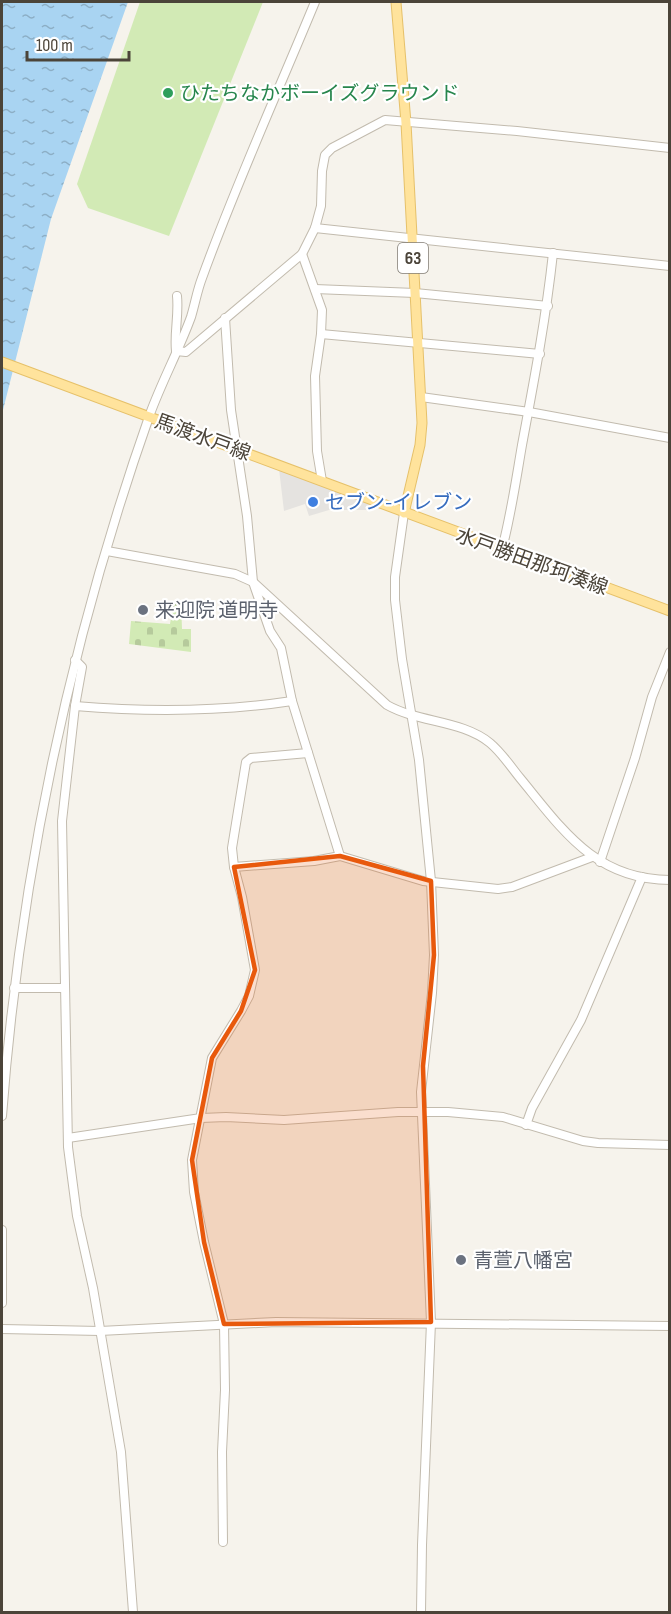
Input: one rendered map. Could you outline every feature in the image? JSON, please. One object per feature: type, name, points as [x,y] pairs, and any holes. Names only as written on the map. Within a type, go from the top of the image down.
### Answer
[{"type":"main road","name":"63","points":[[396,2],[406,123],[422,436],[404,513]]},
{"type":"main road","name":"馬渡水戸線","points":[[2,362],[404,513]]},
{"type":"main road","name":"水戸勝田那珂湊線","points":[[404,513],[669,611]]},
{"type":"street","points":[[2,1116],[22,924],[35,847],[75,660],[149,417],[192,313],[201,280],[226,215],[315,2]]},
{"type":"street","points":[[176,351],[186,352],[302,254],[315,228],[321,206],[325,155],[332,148],[384,120],[517,131],[669,148]]},
{"type":"street","points":[[315,228],[669,266]]},
{"type":"street","points":[[502,549],[510,519],[540,354],[548,306],[553,253]]},
{"type":"street","points":[[302,254],[322,310],[315,376],[317,451],[322,481]]},
{"type":"street","points":[[315,289],[415,293],[548,306]]},
{"type":"street","points":[[176,351],[177,296]]},
{"type":"street","points":[[225,318],[227,375],[247,516],[253,582],[270,631],[280,648],[292,701],[340,856]]},
{"type":"street","points":[[321,334],[418,341],[540,354]]},
{"type":"street","points":[[421,397],[529,412],[669,438]]},
{"type":"street","points":[[404,513],[395,578],[395,600],[402,659],[419,760],[431,881],[434,955],[421,1111],[429,1240],[431,1322],[421,1612]]},
{"type":"street","points":[[107,551],[226,572],[253,582],[387,705],[412,716],[466,731],[490,743],[566,833],[596,859],[615,869],[642,877],[669,880]]},
{"type":"street","points":[[596,859],[635,758],[652,697],[669,652]]},
{"type":"street","points":[[75,660],[82,667],[75,706],[62,821],[68,1138],[77,1216],[121,1452],[133,1612]]},
{"type":"street","points":[[75,706],[123,710],[215,710],[292,701]]},
{"type":"street","points":[[223,1542],[224,1324],[194,1192],[192,1160],[212,1058],[242,1011],[249,996],[255,970],[232,848],[246,762],[251,758],[308,753]]},
{"type":"street","points":[[234,867],[314,861],[340,856],[431,881],[498,889],[512,887],[596,859]]},
{"type":"street","points":[[526,1125],[532,1108],[581,1020],[642,877]]},
{"type":"street","points":[[14,988],[65,988]]},
{"type":"street","points":[[68,1138],[201,1118],[284,1120],[421,1111],[494,1116],[591,1142],[669,1145]]},
{"type":"street","points":[[2,1230],[2,1303]]},
{"type":"street","points":[[2,1329],[100,1331],[224,1324],[431,1322],[669,1326]]},
{"type":"highlighted area","points":[[340,856],[431,881],[434,955],[423,1066],[431,1322],[224,1324],[204,1242],[192,1160],[212,1058],[241,1011],[255,970],[234,867]]},
{"type":"green space","name":"ひたちなかボーイズグラウンド","points":[[140,2],[263,2],[169,236],[88,208],[77,184]]},
{"type":"green space","points":[[174,601],[181,601],[182,629],[191,629],[191,652],[129,644],[131,621],[170,624]]},
{"type":"shaded area","points":[[279,469],[383,507],[368,510],[329,510],[309,516],[305,504],[284,511]]},
{"type":"water","points":[[2,2],[128,2],[51,219],[2,414]]},
{"type":"place","name":"ひたちなかボーイズグラウンド","points":[[168,93]]},
{"type":"place","name":"セブン-イレブン","points":[[313,502]]},
{"type":"place","name":"来迎院 道明寺","points":[[143,610]]},
{"type":"place","name":"青萱八幡宮","points":[[461,1260]]}]
